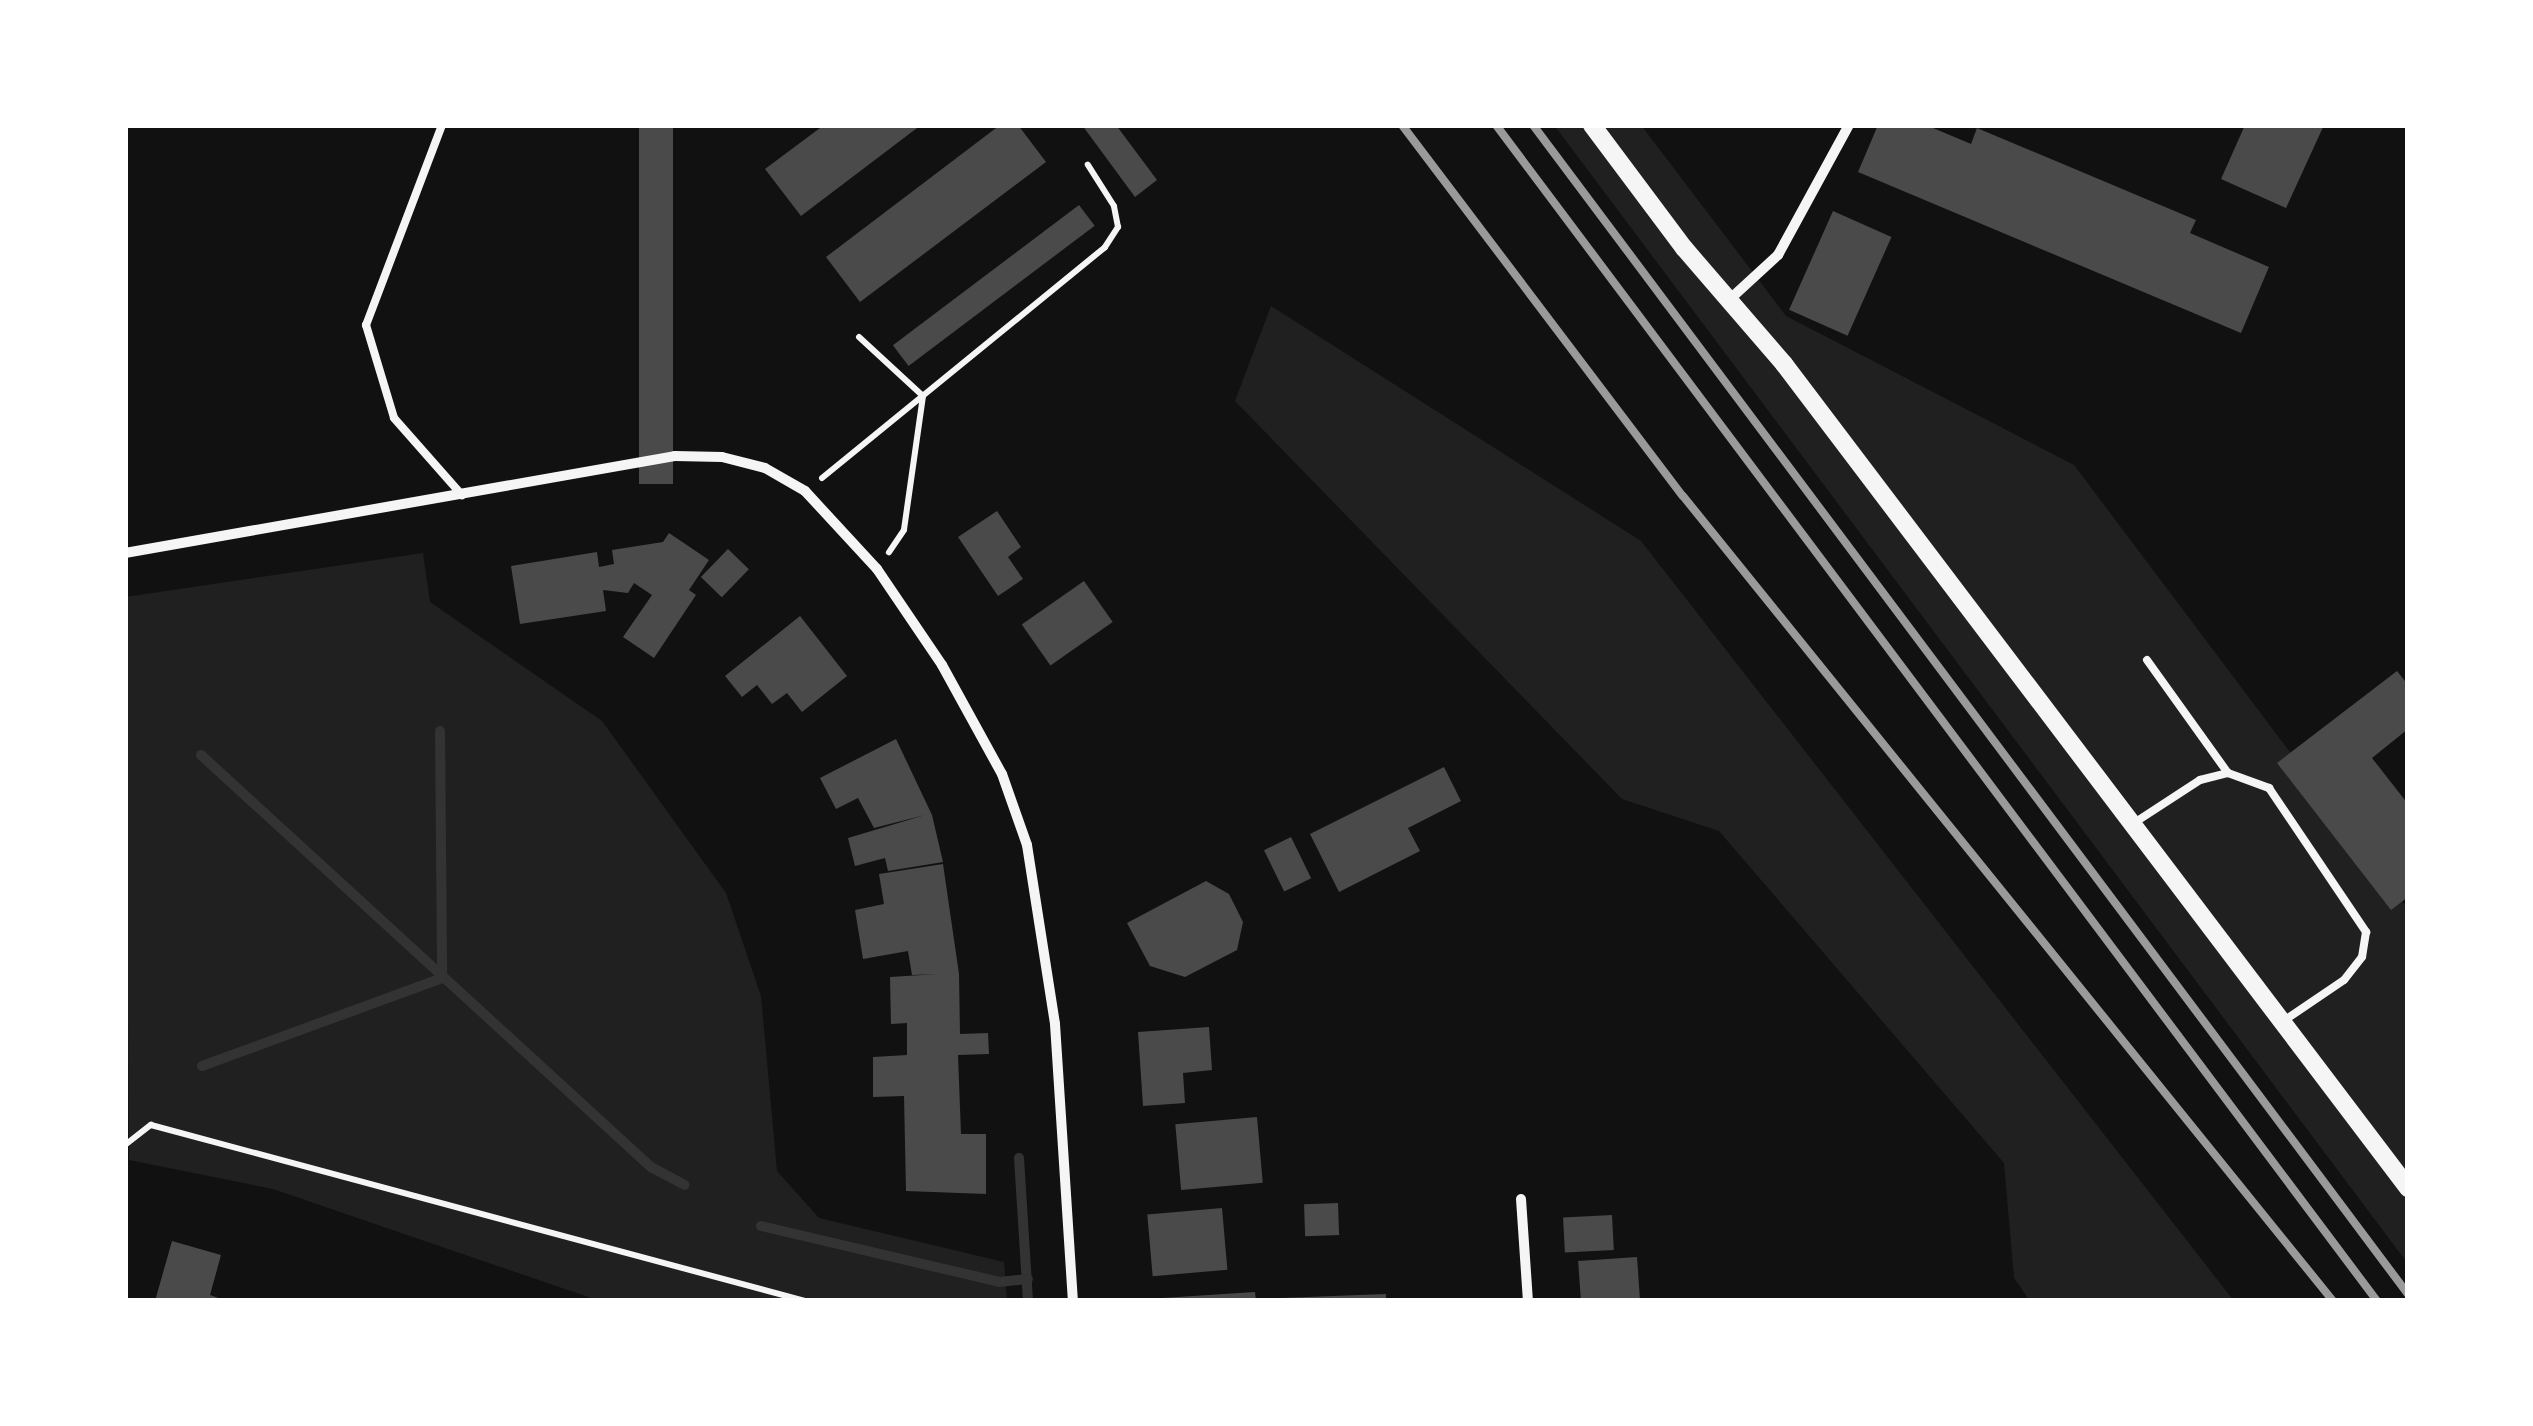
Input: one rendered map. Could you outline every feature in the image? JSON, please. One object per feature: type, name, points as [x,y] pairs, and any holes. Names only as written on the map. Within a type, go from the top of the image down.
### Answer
[{"type":"street","points":[[1592,125],[2134,822],[2408,1188]]},
{"type":"street","points":[[1728,300],[1778,254],[1849,125]]},
{"type":"street","points":[[125,553],[675,456],[722,456],[765,468],[805,492],[877,569],[978,722],[1027,845],[1055,1024],[1074,1301]]},
{"type":"street","points":[[1522,1199],[1528,1301]]},
{"type":"lane","points":[[442,125],[366,325],[394,418],[462,494]]},
{"type":"lane","points":[[2146,660],[2228,773],[2269,788],[2366,932],[2362,957],[2344,980],[2282,1022]]},
{"type":"lane","points":[[2134,822],[2200,780],[2228,773]]},
{"type":"path","points":[[805,492],[1105,247],[1118,227],[1114,206],[1088,164]]},
{"type":"path","points":[[859,337],[923,396]]},
{"type":"path","points":[[877,569],[904,530],[923,396]]},
{"type":"path","points":[[125,1145],[151,1125],[805,1301]]},
{"type":"shaded area","points":[[1554,125],[1641,125],[1786,316],[2074,465],[2408,909],[2408,1264]]},
{"type":"shaded area","points":[[1271,306],[1641,541],[2234,1301],[2030,1301],[2014,1278],[2004,1163],[1719,831],[1622,799],[1235,401]]},
{"type":"shaded area","points":[[423,553],[430,602],[602,721],[726,893],[761,996],[777,1171],[819,1218],[1004,1262],[1007,1301],[600,1301],[273,1189],[129,1160],[125,597]]},
{"type":"building","points":[[639,125],[673,125],[673,484],[639,484]]},
{"type":"building","points":[[824,125],[921,125],[801,216],[765,169]]},
{"type":"building","points":[[1000,125],[1018,125],[1046,162],[860,302],[826,257]]},
{"type":"building","points":[[1082,125],[1116,125],[1157,180],[1135,197]]},
{"type":"building","points":[[1878,125],[1926,125],[1971,144],[1977,128],[2196,220],[2190,233],[2269,267],[2241,333],[1858,172]]},
{"type":"building","points":[[2245,125],[2324,125],[2286,208],[2221,179]]},
{"type":"building","points":[[1079,205],[1095,226],[909,366],[893,345]]},
{"type":"building","points":[[1833,211],[1891,237],[1848,336],[1789,310]]},
{"type":"building","points":[[997,511],[1021,547],[1008,557],[1023,579],[998,596],[958,537]]},
{"type":"building","points":[[669,533],[709,560],[689,590],[696,595],[654,658],[623,637],[652,595],[634,583],[628,593],[603,590],[606,611],[520,624],[511,566],[597,552],[599,567],[614,564],[612,550],[663,542]]},
{"type":"building","points":[[728,549],[749,569],[722,597],[701,577]]},
{"type":"building","points":[[1084,581],[1113,622],[1050,666],[1022,625]]},
{"type":"building","points":[[800,616],[847,676],[802,712],[787,693],[772,704],[757,685],[742,697],[725,676]]},
{"type":"building","points":[[2397,671],[2408,685],[2408,729],[2372,758],[2408,804],[2408,897],[2391,910],[2277,763]]},
{"type":"building","points":[[896,739],[932,815],[943,862],[888,871],[885,858],[855,866],[848,838],[925,815],[874,828],[858,798],[836,809],[820,778]]},
{"type":"building","points":[[1444,767],[1461,801],[1408,828],[1420,851],[1339,892],[1310,834]]},
{"type":"building","points":[[1291,837],[1311,878],[1284,891],[1264,850]]},
{"type":"building","points":[[943,864],[959,974],[960,1034],[988,1033],[989,1054],[958,1055],[961,1134],[986,1134],[986,1194],[906,1191],[904,1096],[873,1097],[873,1057],[907,1055],[907,1023],[891,1024],[890,977],[938,974],[912,975],[908,951],[863,959],[855,910],[884,904],[879,874]]},
{"type":"building","points":[[1206,881],[1229,894],[1243,922],[1237,950],[1185,977],[1150,966],[1127,923]]},
{"type":"building","points":[[1209,1027],[1212,1070],[1183,1073],[1185,1103],[1143,1106],[1138,1032]]},
{"type":"building","points":[[1257,1117],[1263,1183],[1181,1190],[1175,1124]]},
{"type":"building","points":[[1338,1203],[1339,1235],[1305,1236],[1304,1204]]},
{"type":"building","points":[[1222,1208],[1227,1270],[1153,1276],[1147,1215]]},
{"type":"building","points":[[1612,1215],[1614,1250],[1565,1253],[1563,1218]]},
{"type":"building","points":[[172,1241],[221,1255],[210,1295],[227,1301],[155,1301]]},
{"type":"building","points":[[1637,1257],[1640,1301],[1581,1301],[1578,1261]]},
{"type":"building","points":[[1255,1292],[1256,1301],[1162,1301],[1162,1298]]},
{"type":"building","points":[[1386,1294],[1386,1301],[1280,1301],[1280,1298]]},
{"type":"waterway","points":[[440,731],[442,978]]},
{"type":"waterway","points":[[201,755],[651,1167],[685,1185]]},
{"type":"waterway","points":[[202,1066],[442,978]]},
{"type":"waterway","points":[[1019,1158],[1028,1301]]},
{"type":"waterway","points":[[761,1226],[999,1282],[1028,1279]]},
{"type":"railway","points":[[1402,125],[1683,496],[2333,1301]]},
{"type":"railway","points":[[1496,125],[2377,1301]]},
{"type":"railway","points":[[1533,125],[2408,1294]]}]
